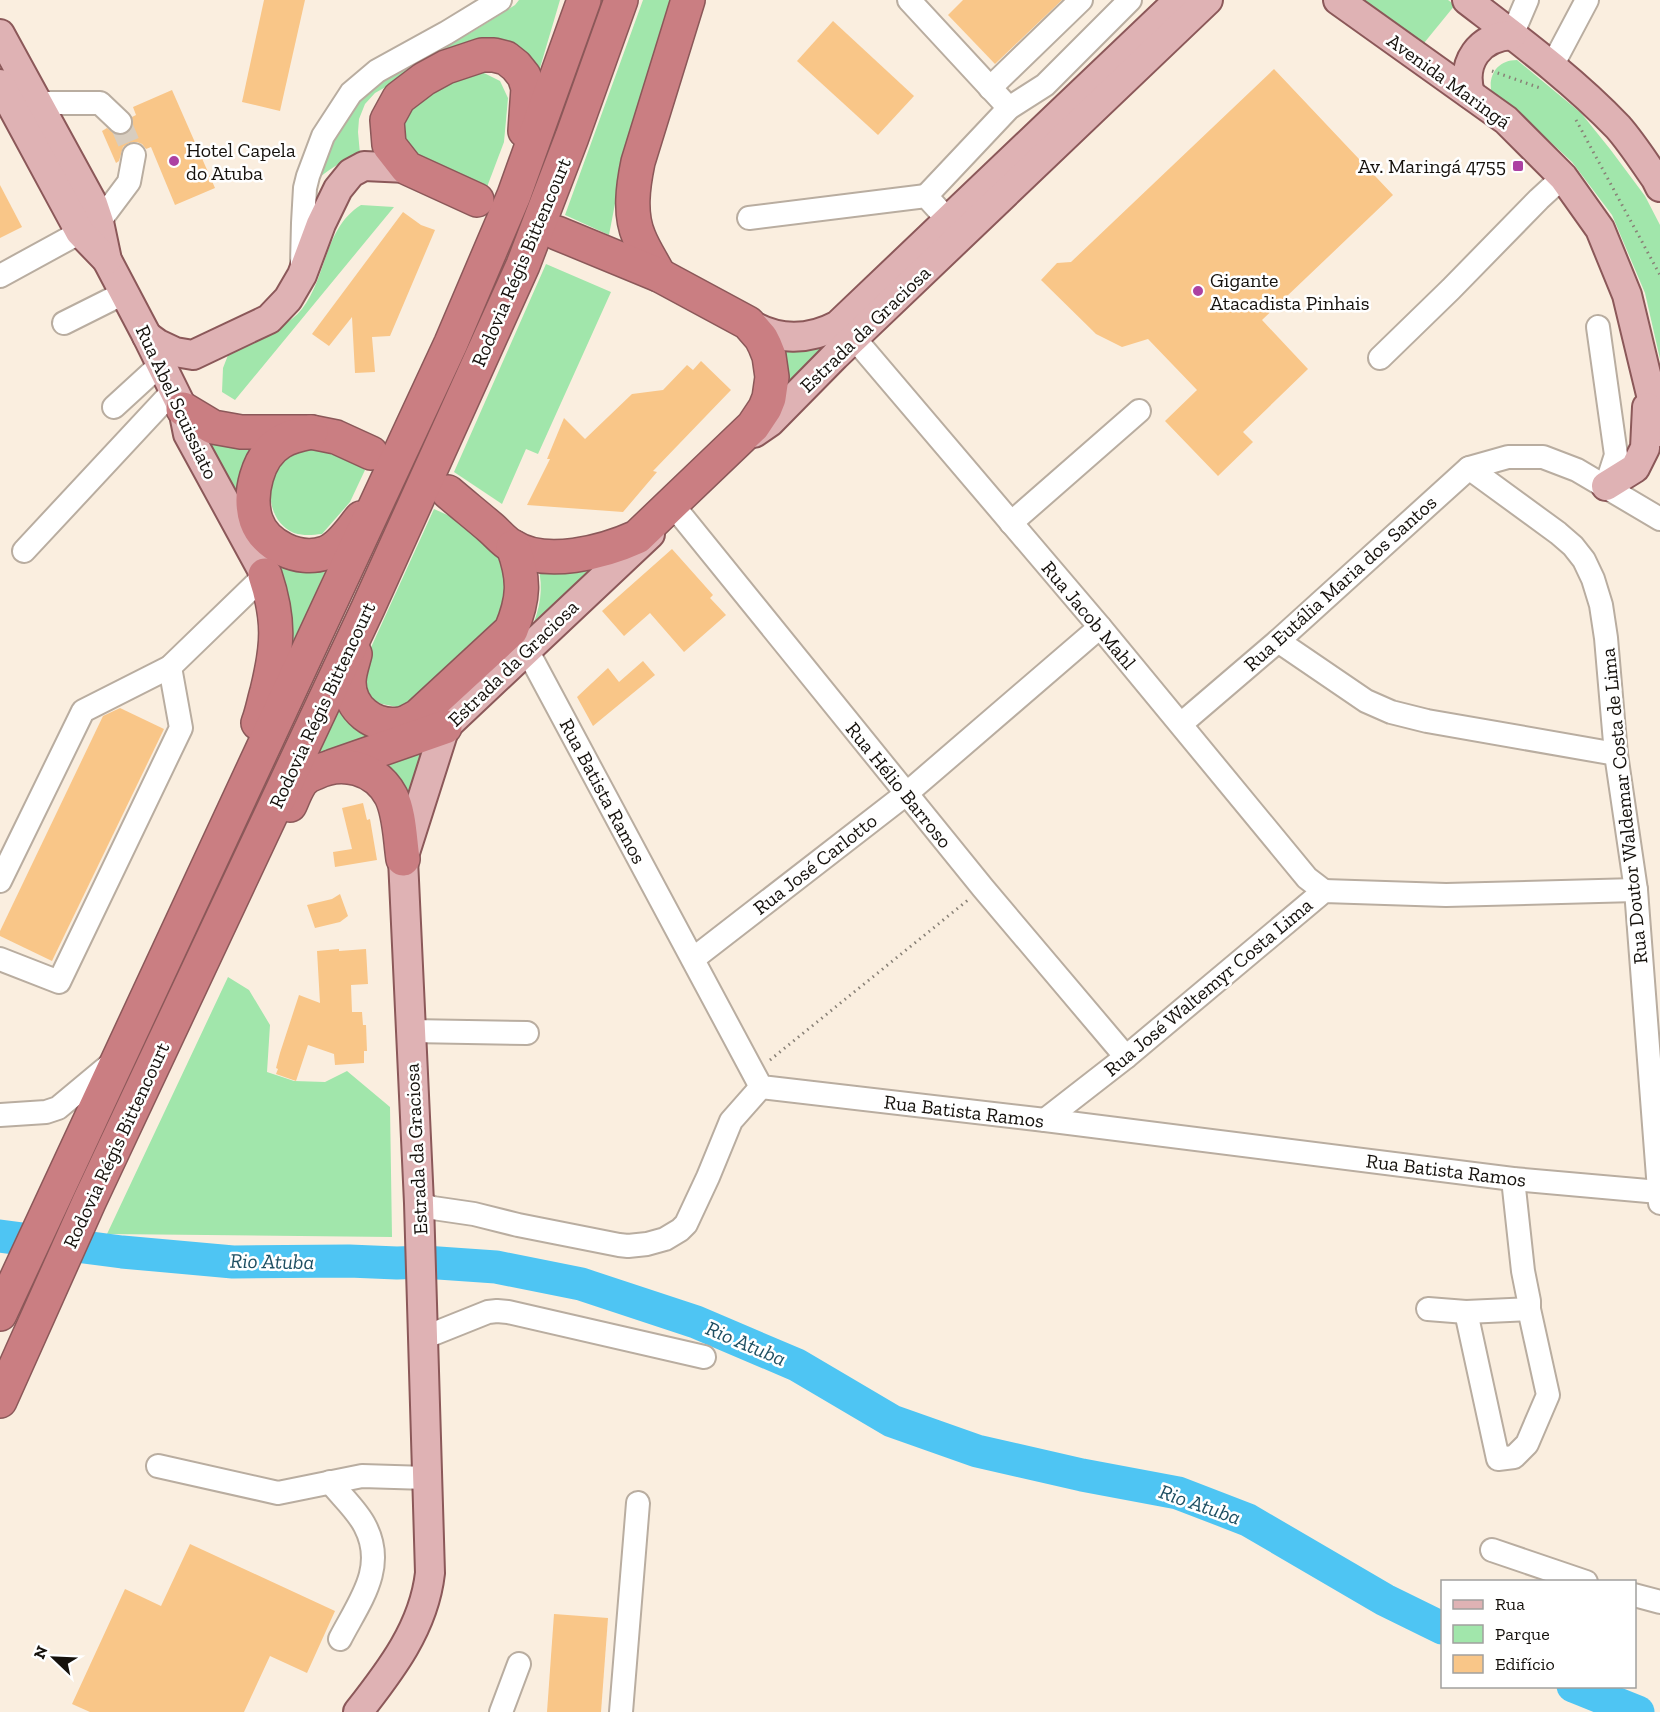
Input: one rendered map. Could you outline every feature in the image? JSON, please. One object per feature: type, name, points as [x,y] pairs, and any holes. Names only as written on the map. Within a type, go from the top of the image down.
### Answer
[{"type":"highway","name":"Rodovia Régis Bittencourt","points":[[6,1300],[451,343],[514,195],[584,0]]},
{"type":"highway","name":"Rodovia Régis Bittencourt","points":[[0,1401],[89,1202],[368,608],[524,265],[621,0]]},
{"type":"highway","points":[[659,275],[638,237],[634,216],[634,180],[688,0]]},
{"type":"highway","points":[[477,200],[407,168],[389,145],[387,120],[399,98],[424,79],[446,67],[482,55],[506,58],[524,76],[528,88],[527,118],[514,195]]},
{"type":"highway","points":[[448,492],[513,547],[546,556],[582,555],[637,537],[753,426],[765,408],[772,376],[769,356],[761,338],[748,323],[659,275],[557,233]]},
{"type":"highway","points":[[178,399],[213,427],[241,432],[311,432],[336,437],[371,453]]},
{"type":"highway","points":[[311,432],[291,437],[278,444],[264,460],[256,479],[253,500],[256,521],[268,538],[285,551],[305,555],[325,553],[341,541],[384,489]]},
{"type":"highway","points":[[368,608],[349,681],[352,697],[360,711],[373,721],[388,725],[404,724],[418,716],[511,630],[522,598],[519,563],[513,547]]},
{"type":"highway","points":[[120,1056],[164,924],[260,718],[274,662],[276,640],[276,617],[265,575]]},
{"type":"highway","points":[[150,1072],[221,956],[300,783],[309,776],[332,767],[445,727]]},
{"type":"highway","points":[[332,767],[355,768],[366,772],[384,786],[395,806],[403,859]]},
{"type":"main road","name":"Estrada da Graciosa","points":[[748,323],[768,333],[791,338],[827,331],[838,325],[1179,0]]},
{"type":"main road","name":"Estrada da Graciosa","points":[[358,1712],[398,1658],[414,1630],[423,1606],[430,1572],[420,1216],[403,859],[445,727],[676,509],[716,462],[770,422],[854,338],[1208,0]]},
{"type":"main road","name":"Avenida Maringá","points":[[1338,0],[1506,120],[1563,177],[1600,229],[1627,295],[1654,391],[1660,432]]},
{"type":"main road","points":[[1467,0],[1512,35],[1547,77],[1620,129],[1660,187]]},
{"type":"main road","name":"Rua Abel Scuissiato","points":[[0,34],[93,204],[89,227]]},
{"type":"main road","points":[[1470,94],[1467,77],[1473,56],[1485,43],[1497,37],[1512,35]]},
{"type":"main road","name":"Rua Abel Scuissiato","points":[[0,84],[107,260],[178,399],[188,434],[265,575]]},
{"type":"main road","points":[[147,336],[175,352],[193,355],[269,319],[288,300],[302,275],[334,197],[351,173],[364,165],[407,168]]},
{"type":"main road","points":[[178,399],[193,355]]},
{"type":"main road","points":[[1606,486],[1635,468],[1645,448],[1654,391]]},
{"type":"street","points":[[302,275],[305,188],[308,176],[323,136],[351,93],[377,71],[500,0]]},
{"type":"street","points":[[909,0],[1009,108]]},
{"type":"street","points":[[990,88],[1081,0]]},
{"type":"street","points":[[749,218],[927,196],[1009,108],[1046,86],[1131,0]]},
{"type":"street","points":[[1512,35],[1527,0]]},
{"type":"street","points":[[1547,77],[1587,0]]},
{"type":"street","points":[[38,104],[100,103],[120,122]]},
{"type":"street","points":[[0,276],[89,227],[129,182],[134,155]]},
{"type":"street","points":[[1380,358],[1563,177]]},
{"type":"street","points":[[927,196],[948,220]]},
{"type":"street","points":[[64,323],[124,293]]},
{"type":"street","points":[[1598,327],[1616,455],[1606,486]]},
{"type":"street","name":"Rua Jacob Mahl","points":[[854,338],[1100,627],[1307,878],[1324,891]]},
{"type":"street","points":[[114,406],[161,364]]},
{"type":"street","points":[[24,551],[178,399]]},
{"type":"street","points":[[1011,523],[1139,411]]},
{"type":"street","name":"Rua Eutália Maria dos Santos","points":[[1181,724],[1278,641],[1469,468],[1508,457],[1543,457],[1577,470],[1660,519]]},
{"type":"street","name":"Rua Doutor Waldemar Costa de Lima","points":[[1469,468],[1573,546],[1584,560],[1601,605],[1616,754],[1636,890],[1659,1197]]},
{"type":"street","name":"Rua Hélio Barroso","points":[[676,509],[983,888],[1126,1057]]},
{"type":"street","points":[[0,881],[82,711],[170,667],[265,575]]},
{"type":"street","name":"Rua José Carlotto","points":[[693,959],[906,794],[1100,627]]},
{"type":"street","points":[[1278,641],[1366,701],[1391,712],[1426,721],[1616,754]]},
{"type":"street","name":"Rua Batista Ramos","points":[[527,650],[758,1080],[1045,1120],[1659,1197]]},
{"type":"street","points":[[0,958],[59,982],[181,728],[170,667]]},
{"type":"street","name":"Rua José Waltemyr Costa Lima","points":[[1045,1120],[1126,1057],[1324,891],[1446,895],[1636,890]]},
{"type":"street","points":[[411,1031],[527,1033]]},
{"type":"street","points":[[0,1115],[46,1112],[58,1108],[120,1056]]},
{"type":"street","points":[[420,1216],[433,1208],[474,1214],[619,1245],[637,1246],[665,1239],[674,1235],[686,1224],[731,1121],[758,1080]]},
{"type":"street","points":[[1466,1312],[1498,1459],[1514,1457],[1527,1444],[1548,1395],[1529,1309],[1513,1179]]},
{"type":"street","points":[[1428,1309],[1466,1312],[1529,1309]]},
{"type":"street","points":[[423,1338],[488,1312],[496,1311],[704,1357]]},
{"type":"street","points":[[158,1466],[278,1493],[362,1476],[427,1478]]},
{"type":"street","points":[[330,1482],[364,1524],[371,1540],[374,1560],[371,1579],[340,1639]]},
{"type":"street","points":[[621,1712],[638,1503]]},
{"type":"street","points":[[1492,1550],[1583,1580]]},
{"type":"street","points":[[1636,1595],[1660,1602]]},
{"type":"street","points":[[501,1712],[519,1664]]},
{"type":"path","points":[[1470,63],[1547,77]]},
{"type":"path","points":[[1572,114],[1660,275]]},
{"type":"path","points":[[758,1080],[983,888]]},
{"type":"green space","points":[[519,0],[560,0],[537,78],[446,53],[375,93],[365,104],[359,119],[360,154],[338,164],[319,178],[338,129],[368,87],[472,32],[515,5]]},
{"type":"green space","points":[[643,0],[675,0],[623,162],[609,235],[565,215]]},
{"type":"green space","points":[[1361,0],[1448,0],[1455,5],[1420,48]]},
{"type":"green space","points":[[1517,60],[1581,113],[1645,196],[1660,225],[1660,359],[1645,293],[1612,215],[1572,162],[1512,106],[1492,95],[1491,82],[1495,70],[1504,63]]},
{"type":"green space","points":[[484,73],[500,81],[508,98],[504,142],[487,187],[418,158],[404,141],[403,122],[412,106],[430,91],[465,75]]},
{"type":"green space","points":[[361,205],[394,207],[235,400],[222,392],[223,368],[230,350],[287,323],[302,309],[317,282],[340,226]]},
{"type":"green space","points":[[546,264],[611,292],[538,454],[526,449],[502,504],[454,472]]},
{"type":"green space","points":[[829,344],[788,384],[779,346],[810,348]]},
{"type":"green space","points":[[267,440],[245,465],[239,479],[237,497],[204,441]]},
{"type":"green space","points":[[301,447],[335,454],[365,470],[350,502],[322,534],[301,535],[285,528],[279,521],[271,503],[275,474],[280,465]]},
{"type":"green space","points":[[434,509],[452,517],[499,551],[509,575],[504,618],[411,702],[397,707],[382,704],[372,699],[364,685],[363,665]]},
{"type":"green space","points":[[607,557],[531,630],[540,598],[541,583],[538,566]]},
{"type":"green space","points":[[276,560],[329,562],[287,661]]},
{"type":"green space","points":[[339,694],[371,739],[311,754]]},
{"type":"green space","points":[[425,747],[407,802],[388,764]]},
{"type":"green space","points":[[228,977],[249,990],[270,1025],[267,1072],[294,1081],[325,1082],[347,1071],[390,1107],[392,1237],[107,1234]]},
{"type":"building","points":[[264,0],[305,0],[280,111],[242,102]]},
{"type":"building","points":[[963,0],[1062,0],[995,64],[948,15]]},
{"type":"building","points":[[833,21],[914,96],[878,135],[797,61]]},
{"type":"building","name":"Gigante Atacadista Pinhais","points":[[1274,69],[1393,195],[1262,320],[1308,369],[1243,432],[1253,442],[1218,476],[1165,421],[1197,390],[1148,339],[1122,347],[1096,334],[1041,280],[1057,263],[1071,262]]},
{"type":"building","points":[[172,90],[215,188],[175,205],[151,147],[146,149],[137,142],[129,143],[123,147],[119,161],[116,163],[102,131],[107,128],[116,135],[124,135],[133,126],[132,117],[136,115],[133,107]]},
{"type":"building","points":[[0,185],[22,227],[0,238]]},
{"type":"building","points":[[403,212],[421,225],[435,230],[390,336],[372,337],[375,372],[355,373],[352,317],[329,346],[312,334]]},
{"type":"building","points":[[701,361],[731,390],[653,471],[657,472],[623,512],[527,505],[550,459],[547,459],[564,418],[585,439],[632,394],[663,390],[687,365],[693,370]]},
{"type":"building","points":[[672,549],[713,595],[710,598],[726,615],[684,652],[650,613],[624,636],[602,611]]},
{"type":"building","points":[[643,661],[655,675],[593,726],[577,697],[608,668],[619,682]]},
{"type":"building","points":[[120,708],[164,729],[52,961],[0,936],[0,931],[103,716]]},
{"type":"building","points":[[363,803],[367,820],[370,819],[377,860],[335,867],[333,852],[352,849],[342,808]]},
{"type":"building","points":[[340,894],[348,916],[340,922],[315,928],[307,905],[332,899]]},
{"type":"building","points":[[339,949],[339,951],[366,949],[368,984],[351,985],[352,1012],[362,1012],[363,1025],[366,1025],[367,1051],[364,1051],[364,1063],[335,1065],[334,1054],[308,1045],[296,1081],[276,1074],[280,1053],[299,995],[320,1003],[317,951]]},
{"type":"building","points":[[190,1544],[335,1611],[307,1673],[270,1656],[244,1712],[90,1712],[72,1704],[125,1589],[161,1606]]},
{"type":"building","points":[[554,1614],[608,1618],[601,1712],[547,1712]]},
{"type":"waterway","name":"Rio Atuba","points":[[0,1236],[122,1252],[233,1262],[424,1262],[496,1267],[581,1284],[696,1322],[797,1365],[892,1421],[977,1451],[1082,1475],[1178,1493],[1248,1520],[1385,1600],[1441,1628]]},
{"type":"waterway","name":"Rio Atuba","points":[[1578,1688],[1638,1712]]},
{"type":"tunnel","points":[[120,122],[134,155]]},
{"type":"place","name":"Hotel Capela do Atuba","points":[[174,161]]},
{"type":"place","name":"Av. Maringá 4755","points":[[1518,166]]},
{"type":"place","name":"Gigante Atacadista Pinhais","points":[[1198,291]]}]
